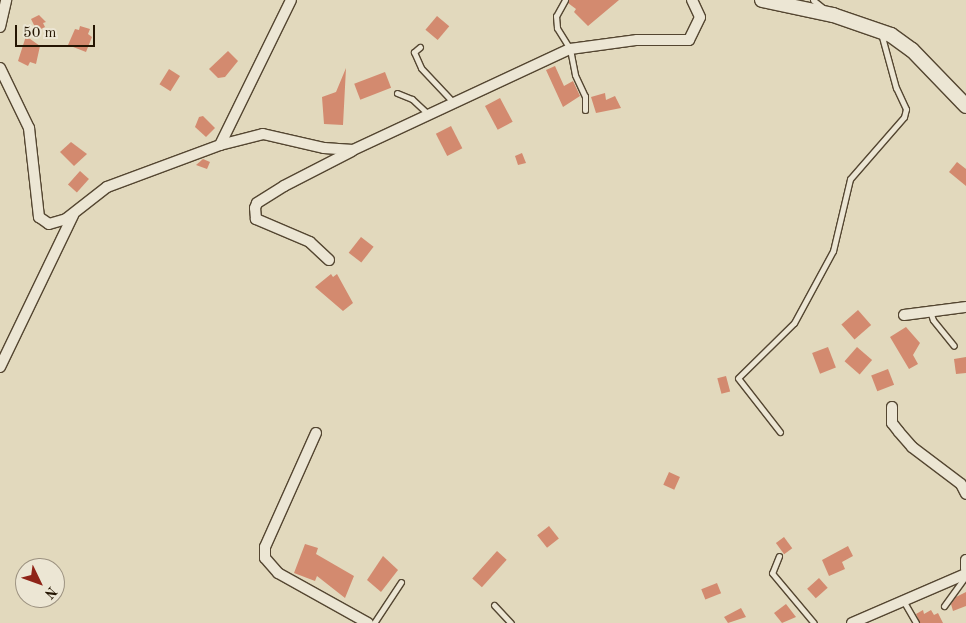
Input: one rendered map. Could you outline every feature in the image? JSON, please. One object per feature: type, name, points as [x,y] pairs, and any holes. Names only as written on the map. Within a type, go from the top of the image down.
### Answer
[{"type":"main road","points":[[762,0],[833,15],[881,33],[912,50],[966,106]]},
{"type":"street","points":[[0,27],[6,0]]},
{"type":"street","points":[[220,145],[292,0]]},
{"type":"street","points":[[329,260],[310,242],[256,219],[255,208],[257,203],[284,186],[353,150],[570,49],[637,40],[688,40],[700,17],[692,0]]},
{"type":"street","points":[[0,68],[30,128],[39,217],[49,224],[66,219],[108,187],[220,145],[262,134],[324,148],[353,150]]},
{"type":"street","points":[[0,367],[74,212]]},
{"type":"street","points":[[904,315],[966,307]]},
{"type":"street","points":[[892,407],[892,423],[899,432],[912,447],[961,484],[966,494]]},
{"type":"street","points":[[316,433],[265,547],[265,558],[278,573],[368,623]]},
{"type":"street","points":[[966,560],[966,569]]},
{"type":"street","points":[[852,623],[966,575]]},
{"type":"lane","points":[[565,0],[556,16],[557,28],[570,49],[575,75],[585,96],[585,110]]},
{"type":"lane","points":[[813,0],[833,15]]},
{"type":"lane","points":[[780,432],[738,378],[794,323],[833,251],[850,180],[904,117],[906,109],[896,88],[881,33]]},
{"type":"lane","points":[[420,47],[414,52],[421,68],[454,103]]},
{"type":"lane","points":[[397,93],[412,99],[428,115]]},
{"type":"lane","points":[[930,311],[933,320],[954,346]]},
{"type":"lane","points":[[780,556],[772,573],[814,623]]},
{"type":"lane","points":[[944,606],[966,575]]},
{"type":"lane","points":[[374,623],[401,582]]},
{"type":"lane","points":[[904,602],[916,623]]},
{"type":"lane","points":[[494,605],[511,623]]},
{"type":"building","points":[[569,0],[619,0],[588,26],[574,12],[576,9],[568,3]]},
{"type":"building","points":[[39,15],[46,22],[43,23],[45,27],[37,31],[31,19]]},
{"type":"building","points":[[437,16],[449,26],[438,40],[425,30]]},
{"type":"building","points":[[80,26],[90,29],[88,34],[92,37],[86,52],[68,45],[75,29],[79,30]]},
{"type":"building","points":[[26,36],[40,46],[36,64],[30,62],[28,66],[18,61]]},
{"type":"building","points":[[228,51],[238,61],[225,77],[218,78],[209,69]]},
{"type":"building","points":[[555,66],[564,86],[573,81],[580,96],[563,107],[546,70]]},
{"type":"building","points":[[346,68],[343,125],[324,124],[322,97],[336,92]]},
{"type":"building","points":[[169,69],[180,76],[170,91],[159,84]]},
{"type":"building","points":[[385,72],[391,88],[360,100],[354,84]]},
{"type":"building","points":[[605,93],[606,100],[615,96],[621,108],[596,113],[591,97]]},
{"type":"building","points":[[500,98],[513,122],[498,130],[485,106]]},
{"type":"building","points":[[203,116],[215,128],[206,137],[195,127],[199,117]]},
{"type":"building","points":[[451,126],[462,148],[447,156],[436,134]]},
{"type":"building","points":[[71,142],[87,154],[74,166],[60,152]]},
{"type":"building","points":[[522,153],[526,163],[518,165],[515,156]]},
{"type":"building","points":[[203,159],[210,162],[207,169],[196,165]]},
{"type":"building","points":[[957,162],[966,169],[966,186],[949,172]]},
{"type":"building","points":[[80,171],[89,179],[77,192],[68,184]]},
{"type":"building","points":[[361,237],[374,247],[361,263],[349,253]]},
{"type":"building","points":[[331,274],[333,277],[337,274],[353,303],[343,311],[315,287]]},
{"type":"building","points":[[858,310],[871,325],[855,340],[841,324]]},
{"type":"building","points":[[906,327],[920,343],[913,355],[918,364],[909,369],[890,337]]},
{"type":"building","points":[[828,347],[836,368],[820,374],[812,353]]},
{"type":"building","points":[[857,347],[872,360],[860,374],[845,361]]},
{"type":"building","points":[[966,357],[966,373],[956,374],[954,359]]},
{"type":"building","points":[[888,369],[894,385],[877,391],[871,375]]},
{"type":"building","points":[[726,376],[730,391],[721,394],[717,378]]},
{"type":"building","points":[[669,472],[680,477],[674,490],[663,485]]},
{"type":"building","points":[[549,526],[559,539],[547,548],[537,535]]},
{"type":"building","points":[[784,537],[792,548],[784,554],[776,543]]},
{"type":"building","points":[[305,544],[318,548],[316,554],[354,576],[345,598],[317,576],[315,581],[294,573]]},
{"type":"building","points":[[848,546],[853,556],[842,562],[845,569],[829,576],[822,560]]},
{"type":"building","points":[[497,551],[507,560],[482,587],[472,578]]},
{"type":"building","points":[[383,556],[398,570],[381,592],[367,580]]},
{"type":"building","points":[[819,578],[828,588],[816,598],[807,589]]},
{"type":"building","points":[[717,583],[721,593],[705,600],[701,589]]},
{"type":"building","points":[[966,592],[966,606],[953,611],[951,604],[956,597]]},
{"type":"building","points":[[786,604],[796,617],[782,623],[774,613]]},
{"type":"building","points":[[741,608],[746,617],[728,623],[724,617]]},
{"type":"building","points":[[923,610],[924,614],[931,610],[934,615],[938,613],[943,623],[920,623],[916,614]]}]
